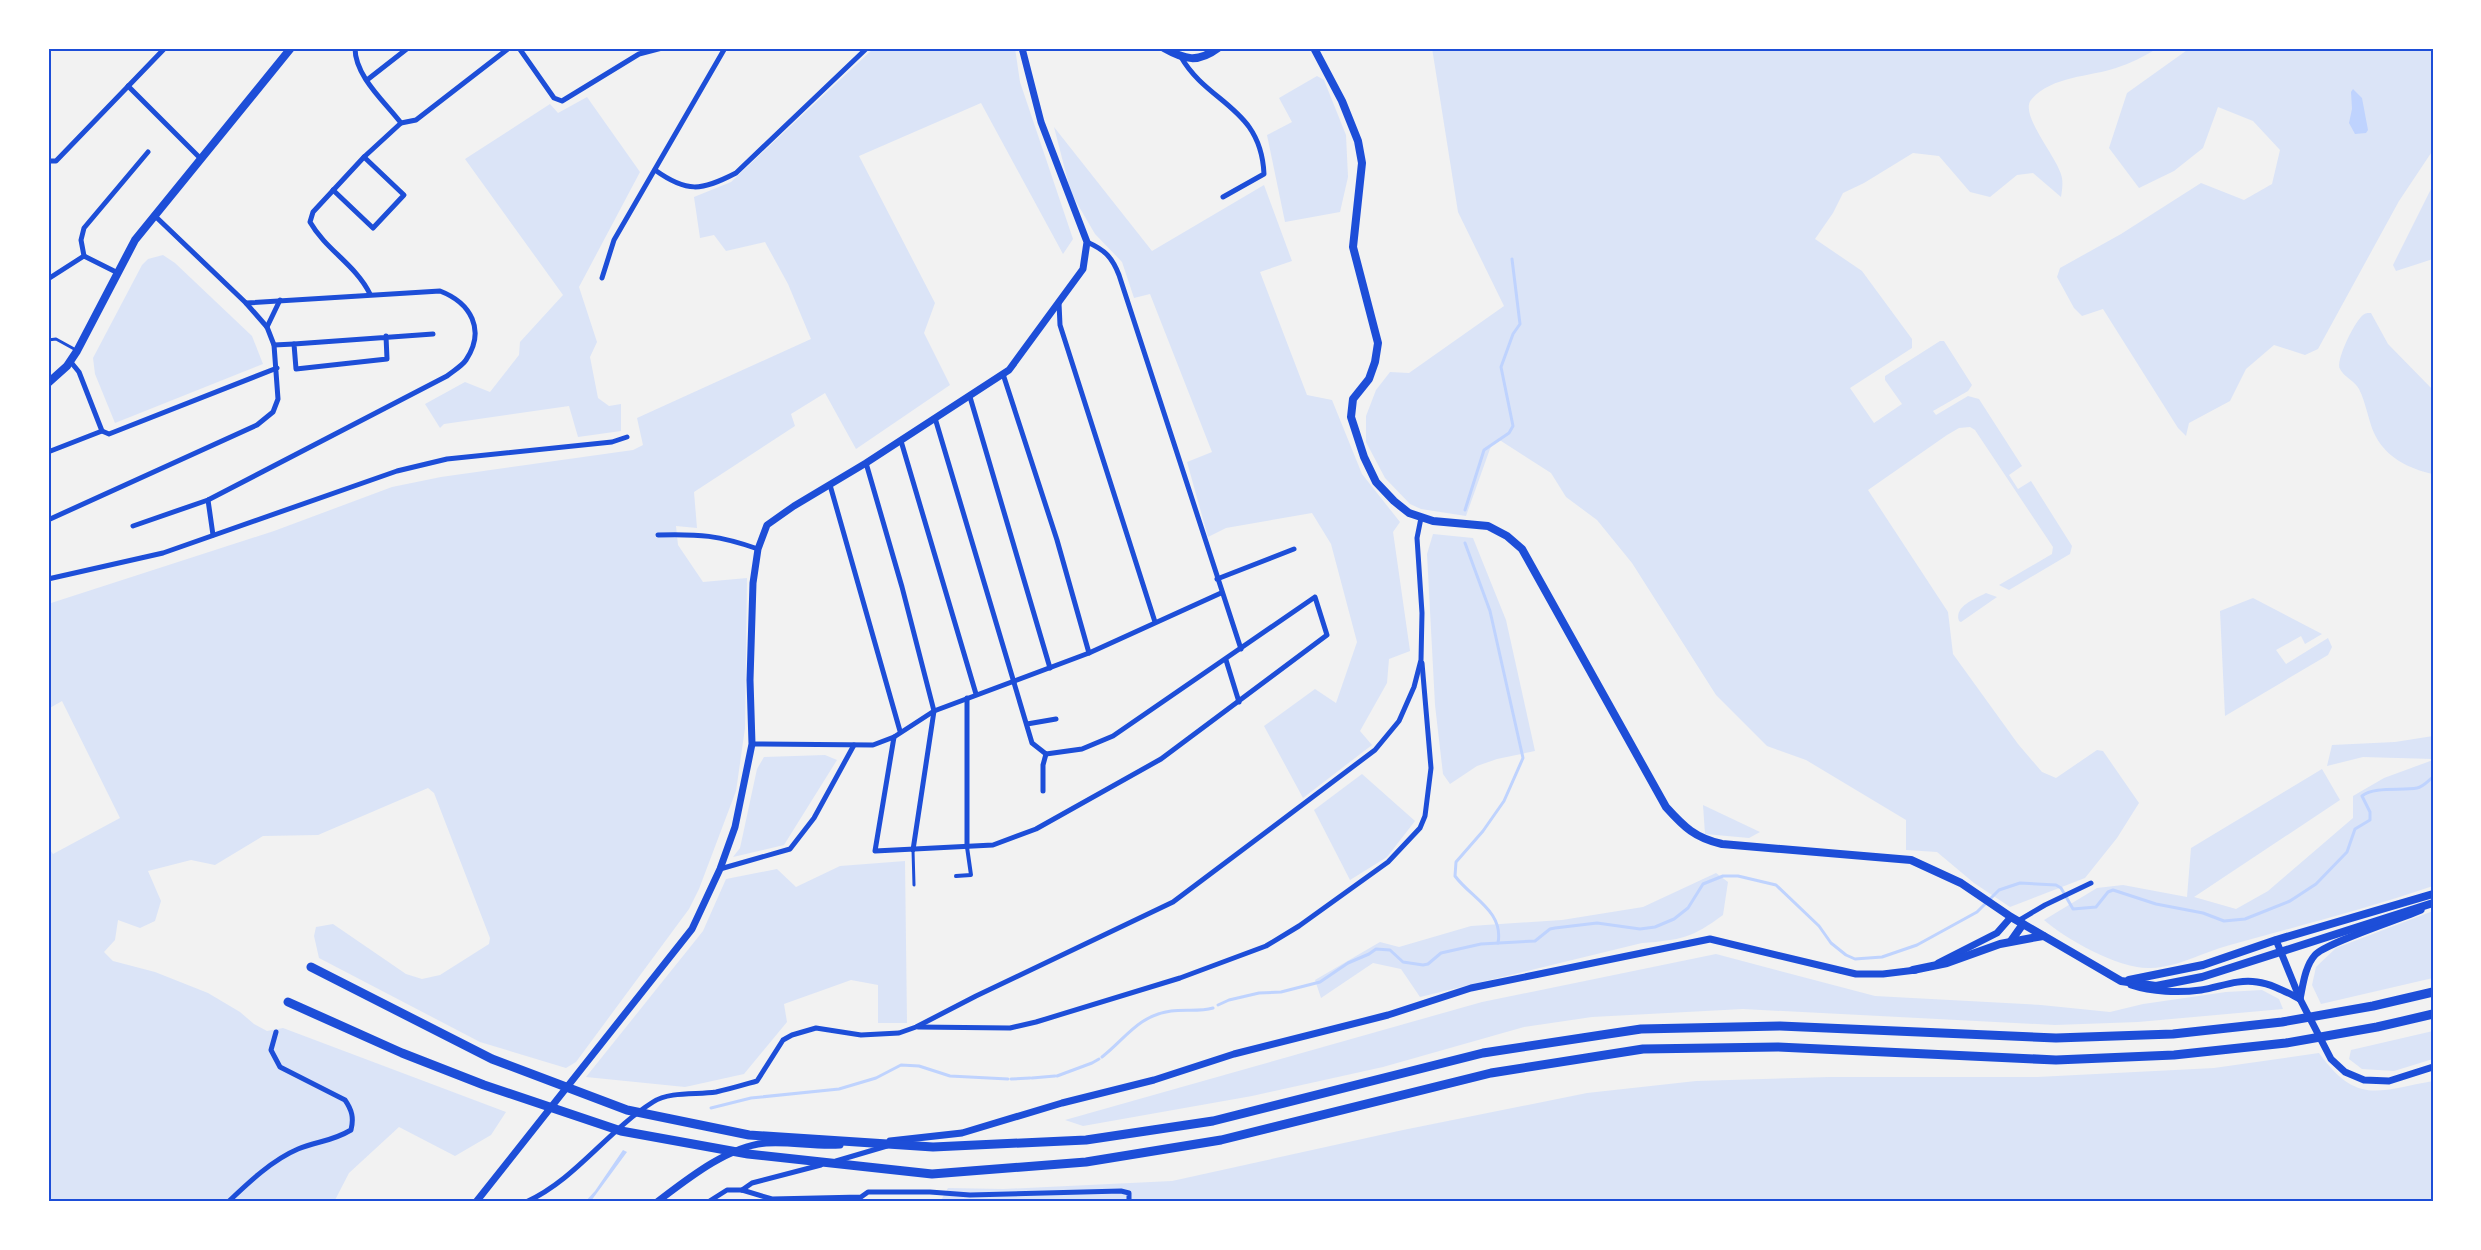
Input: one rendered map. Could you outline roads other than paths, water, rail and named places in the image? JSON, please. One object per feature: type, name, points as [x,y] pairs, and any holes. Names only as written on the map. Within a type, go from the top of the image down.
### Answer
[{"type":"highway","points":[[312,967],[492,1059],[627,1110],[749,1135],[933,1147],[1086,1140],[1214,1121],[1483,1053],[1641,1029],[1780,1026],[2056,1038],[2173,1034],[2282,1022],[2373,1006],[2433,992]]},
{"type":"highway","points":[[288,1002],[402,1053],[484,1085],[621,1131],[748,1154],[932,1174],[1086,1162],[1221,1140],[1491,1072],[1643,1049],[1778,1047],[2056,1060],[2174,1054],[2286,1043],[2378,1027],[2433,1014]]},
{"type":"main road","points":[[48,383],[77,351],[135,240],[200,158],[274,72],[291,48]]},
{"type":"main road","points":[[1164,48],[1180,57],[1190,59],[1207,56],[1218,48]]},
{"type":"main road","points":[[1314,48],[1342,101],[1358,141],[1362,163],[1353,247],[1378,343],[1369,379],[1353,399],[1351,417],[1364,457],[1376,482],[1394,501],[1421,519],[1488,526],[1507,536],[1522,549],[1666,807],[1686,829],[1707,841],[1722,844],[1911,860],[1932,868],[2121,981],[2156,986],[2202,977],[2433,904]]},
{"type":"main road","points":[[2121,981],[2203,965],[2276,940],[2433,894]]},
{"type":"main road","points":[[2011,941],[2018,920]]},
{"type":"main road","points":[[1913,970],[1947,963],[2011,941],[2043,936]]},
{"type":"street","points":[[48,161],[56,161],[165,48]]},
{"type":"street","points":[[355,48],[355,60],[367,80],[401,123]]},
{"type":"street","points":[[367,80],[408,48]]},
{"type":"street","points":[[370,294],[363,280],[317,234],[310,222],[313,212],[364,157],[401,123],[416,120],[509,48]]},
{"type":"street","points":[[519,48],[554,98],[562,101],[639,54],[662,48]]},
{"type":"street","points":[[602,278],[614,240],[725,48]]},
{"type":"street","points":[[655,170],[674,183],[690,187],[713,185],[736,173],[867,48]]},
{"type":"street","points":[[476,1202],[692,929],[720,869],[735,827],[752,744],[750,680],[753,583],[758,549],[767,525],[773,519],[866,464],[1009,370],[1083,269],[1087,242],[1041,122],[1022,48]]},
{"type":"street","points":[[1180,57],[1189,72],[1244,117],[1253,130],[1264,163],[1264,174],[1223,196]]},
{"type":"street","points":[[128,86],[200,158]]},
{"type":"street","points":[[84,256],[81,240],[84,228],[148,152]]},
{"type":"street","points":[[333,190],[373,228],[404,195],[364,157]]},
{"type":"street","points":[[48,520],[257,425],[273,412],[278,399],[274,345],[267,327],[246,303],[154,215]]},
{"type":"street","points":[[1087,242],[1101,248],[1112,258],[1116,266],[1240,649]]},
{"type":"street","points":[[84,256],[118,273]]},
{"type":"street","points":[[48,279],[84,256]]},
{"type":"street","points":[[133,526],[208,500],[447,376],[465,362],[475,337],[474,323],[463,303],[450,295],[429,290],[246,303]]},
{"type":"street","points":[[267,327],[280,300]]},
{"type":"street","points":[[1059,303],[1060,325],[1155,622]]},
{"type":"street","points":[[274,345],[433,333]]},
{"type":"street","points":[[294,344],[296,369],[387,359],[386,336]]},
{"type":"street","points":[[70,361],[79,372],[102,431]]},
{"type":"street","points":[[48,452],[102,431],[109,434],[277,368]]},
{"type":"street","points":[[1004,374],[1057,540],[1089,653]]},
{"type":"street","points":[[970,397],[1050,668]]},
{"type":"street","points":[[894,736],[875,851],[993,848],[1036,829],[1129,779],[1161,759],[1327,635],[1315,597],[1113,736],[1082,749],[1046,754],[1032,743],[935,418]]},
{"type":"street","points":[[48,579],[163,553],[397,471],[427,463],[612,442],[627,437]]},
{"type":"street","points":[[901,441],[976,694]]},
{"type":"street","points":[[866,464],[902,587],[934,711],[913,850]]},
{"type":"street","points":[[830,485],[900,731]]},
{"type":"street","points":[[208,500],[213,535]]},
{"type":"street","points":[[526,1202],[560,1182],[601,1144],[654,1101],[668,1097],[716,1092],[757,1081],[783,1040],[792,1035],[816,1029],[861,1035],[899,1033],[916,1027],[939,1012],[1028,968],[1097,935],[1147,916],[1173,902],[1255,837],[1294,810],[1376,745],[1399,721],[1414,687],[1422,603],[1418,538],[1421,519]]},
{"type":"street","points":[[658,535],[698,534],[728,538],[758,549]]},
{"type":"street","points":[[1217,579],[1294,549]]},
{"type":"street","points":[[752,744],[873,745],[894,736],[934,711],[1089,653],[1221,593]]},
{"type":"street","points":[[1226,660],[1239,702]]},
{"type":"street","points":[[916,1027],[1010,1028],[1180,978],[1266,946],[1284,936],[1388,862],[1420,828],[1425,816],[1431,768],[1430,731],[1418,660]]},
{"type":"street","points":[[956,876],[971,875],[967,847],[967,698]]},
{"type":"street","points":[[1027,724],[1056,719]]},
{"type":"street","points":[[720,869],[790,849],[814,818],[854,746]]},
{"type":"street","points":[[1043,791],[1043,765],[1046,754]]},
{"type":"street","points":[[657,1202],[693,1174],[742,1149],[765,1143],[835,1145],[962,1133],[1154,1080],[1234,1054],[1388,1015],[1479,986],[1710,939],[1856,974],[1913,970],[1944,961],[2091,883]]},
{"type":"street","points":[[2300,999],[2305,975],[2314,955],[2328,945],[2392,923],[2433,904]]},
{"type":"street","points":[[1142,908],[1147,916]]},
{"type":"street","points":[[2276,940],[2300,999],[2331,1059],[2345,1072],[2364,1080],[2389,1081],[2433,1067]]},
{"type":"street","points":[[2121,981],[2148,991],[2200,990],[2234,982],[2255,981],[2273,986],[2300,999]]},
{"type":"street","points":[[228,1202],[275,1162],[299,1149],[334,1140],[351,1130],[353,1120],[351,1108],[345,1100],[280,1067],[272,1050],[276,1032]]},
{"type":"street","points":[[742,1190],[762,1180],[863,1154],[906,1139]]},
{"type":"street","points":[[708,1202],[727,1190],[742,1190],[772,1199],[860,1200],[868,1192],[930,1192],[970,1195],[1102,1190],[1129,1193],[1129,1202]]},
{"type":"lane","points":[[48,340],[56,339],[77,351]]},
{"type":"lane","points":[[913,850],[914,885]]},
{"type":"water","points":[[2353,89],[2362,98],[2368,130],[2366,133],[2355,134],[2349,123]]},
{"type":"water","points":[[623,1150],[627,1152],[591,1201],[585,1202],[595,1191]]},
{"type":"waterway","points":[[1465,510],[1484,450],[1509,433],[1513,426],[1501,367],[1513,334],[1520,324],[1512,259]]},
{"type":"waterway","points":[[1465,543],[1490,611],[1523,758],[1504,801],[1483,831],[1456,862],[1455,876],[1485,906],[1496,922],[1499,932],[1498,943]]},
{"type":"waterway","points":[[1218,1005],[1259,993],[1281,992],[1320,982],[1348,963],[1376,949],[1390,950],[1403,962],[1423,965],[1428,964],[1441,953],[1481,944],[1535,941],[1550,929],[1555,928],[1597,923],[1640,929],[1655,927],[1674,919],[1688,908],[1703,884],[1723,876],[1738,876],[1776,885],[1819,926],[1831,943],[1855,959],[1882,957],[1917,945],[1977,912],[1999,890],[2020,883],[2056,885],[2061,888],[2073,909],[2096,907],[2108,892],[2113,890],[2156,904],[2203,913],[2224,921],[2245,919],[2290,901],[2316,884],[2347,852],[2355,829],[2370,820],[2370,812],[2362,796],[2374,791],[2417,788],[2433,777]]},
{"type":"waterway","points":[[1102,1057],[1150,1017],[1171,1011],[1213,1008]]},
{"type":"waterway","points":[[1057,1076],[1099,1059]]},
{"type":"waterway","points":[[711,1108],[751,1098],[839,1089],[876,1078],[901,1065],[919,1066],[950,1076],[1008,1079]]},
{"type":"waterway","points":[[1032,1078],[1055,1076]]},
{"type":"waterway","points":[[1011,1079],[1030,1078]]}]
